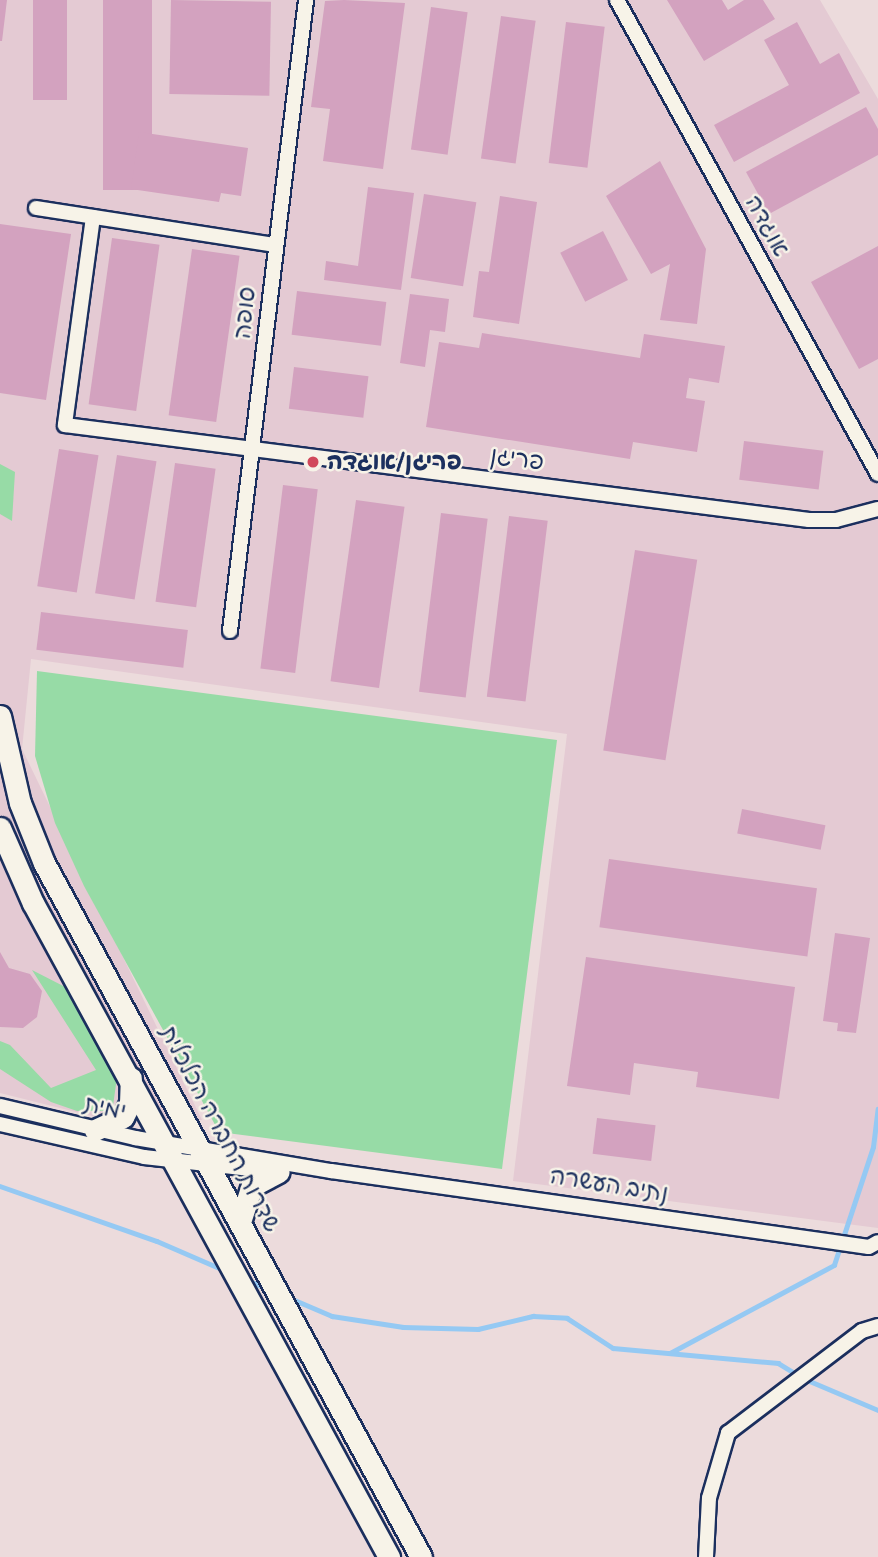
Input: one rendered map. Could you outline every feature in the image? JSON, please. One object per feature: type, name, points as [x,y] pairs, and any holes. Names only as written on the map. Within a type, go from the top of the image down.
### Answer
[{"type":"main road","name":"שדרות החברה הכלכלית","points":[[0,716],[20,803],[44,863],[421,1557]]},
{"type":"main road","points":[[0,828],[33,902],[389,1557]]},
{"type":"main road","points":[[95,1130],[123,1118],[131,1097],[131,1078]]},
{"type":"main road","points":[[240,1222],[253,1186],[278,1172]]},
{"type":"street","name":"סופה","points":[[230,631],[306,0]]},
{"type":"street","name":"אוגדה","points":[[617,0],[878,474]]},
{"type":"street","points":[[36,208],[275,245]]},
{"type":"street","name":"פריגן","points":[[93,217],[65,425],[809,520],[836,520],[878,509]]},
{"type":"street","name":"ימית","points":[[0,1106],[171,1153]]},
{"type":"street","name":"ימית","points":[[0,1124],[171,1153]]},
{"type":"street","name":"נתיב העשרה","points":[[171,1153],[331,1171],[869,1247],[878,1242]]},
{"type":"street","name":"נתיב העשרה","points":[[205,1158],[278,1172],[331,1171]]},
{"type":"street","points":[[706,1557],[709,1498],[728,1433],[862,1331],[878,1326]]},
{"type":"shaded area","points":[[0,0],[820,0],[878,99],[878,1228],[513,1181],[567,734],[31,659],[22,749],[202,1120],[100,1118],[0,1093]]},
{"type":"green space","points":[[0,464],[15,472],[12,521],[0,514]]},
{"type":"green space","points":[[37,671],[557,740],[502,1169],[219,1132],[84,886],[55,823],[35,756]]},
{"type":"green space","points":[[32,970],[73,991],[117,1077],[113,1106],[104,1111],[77,1111],[51,1102],[0,1069],[0,1041],[10,1045],[51,1088],[96,1070]]},
{"type":"building","points":[[0,0],[7,0],[2,41],[0,41]]},
{"type":"building","points":[[33,0],[67,0],[67,100],[33,100]]},
{"type":"building","points":[[103,0],[152,0],[152,190],[103,190]]},
{"type":"building","points":[[171,0],[271,2],[269,96],[169,94]]},
{"type":"building","points":[[667,0],[722,0],[728,10],[744,0],[763,0],[775,19],[704,61]]},
{"type":"building","points":[[325,1],[405,3],[383,169],[323,161],[330,109],[311,107]]},
{"type":"building","points":[[431,7],[468,12],[448,155],[411,150]]},
{"type":"building","points":[[501,16],[536,21],[516,163],[481,159]]},
{"type":"building","points":[[566,22],[605,27],[587,168],[549,163]]},
{"type":"building","points":[[797,22],[820,64],[839,53],[860,93],[734,162],[714,125],[789,85],[764,40]]},
{"type":"building","points":[[866,107],[878,129],[878,155],[769,214],[746,172]]},
{"type":"building","points":[[139,132],[248,148],[241,196],[221,193],[219,202],[131,189]]},
{"type":"building","points":[[660,161],[706,249],[697,324],[660,320],[670,264],[651,274],[606,196]]},
{"type":"building","points":[[368,187],[414,193],[401,290],[324,280],[326,261],[358,266]]},
{"type":"building","points":[[424,194],[476,202],[463,286],[411,278]]},
{"type":"building","points":[[500,196],[537,202],[519,324],[473,317],[479,271],[489,272]]},
{"type":"building","points":[[0,224],[71,234],[46,400],[0,393]]},
{"type":"building","points":[[603,231],[628,280],[585,302],[560,253]]},
{"type":"building","points":[[112,238],[160,245],[136,411],[89,404]]},
{"type":"building","points":[[878,246],[878,359],[859,369],[811,282]]},
{"type":"building","points":[[192,249],[240,256],[216,422],[169,415]]},
{"type":"building","points":[[297,291],[386,302],[381,346],[292,335]]},
{"type":"building","points":[[410,294],[449,299],[445,332],[430,330],[425,367],[400,363]]},
{"type":"building","points":[[482,333],[640,358],[644,334],[725,346],[719,383],[689,378],[686,398],[705,401],[697,452],[633,442],[630,459],[426,427],[439,342],[479,348]]},
{"type":"building","points":[[294,367],[368,376],[363,418],[289,409]]},
{"type":"building","points":[[744,441],[823,451],[819,489],[739,480]]},
{"type":"building","points":[[59,449],[99,455],[77,593],[37,586]]},
{"type":"building","points":[[117,455],[157,461],[135,600],[95,593]]},
{"type":"building","points":[[175,463],[216,469],[196,607],[156,602]]},
{"type":"building","points":[[283,485],[318,489],[295,673],[260,669]]},
{"type":"building","points":[[356,500],[405,507],[379,688],[331,681]]},
{"type":"building","points":[[441,513],[488,519],[466,697],[419,692]]},
{"type":"building","points":[[509,516],[548,521],[526,701],[487,697]]},
{"type":"building","points":[[635,550],[697,560],[665,760],[603,751]]},
{"type":"building","points":[[41,612],[188,630],[183,668],[36,650]]},
{"type":"building","points":[[742,809],[825,825],[821,850],[737,834]]},
{"type":"building","points":[[609,859],[817,888],[807,957],[599,927]]},
{"type":"building","points":[[835,933],[870,938],[856,1033],[837,1031],[838,1023],[823,1021]]},
{"type":"building","points":[[0,952],[9,968],[30,974],[42,991],[37,1017],[23,1028],[0,1027]]},
{"type":"building","points":[[586,957],[795,987],[779,1099],[696,1087],[698,1072],[634,1063],[630,1095],[567,1086]]},
{"type":"building","points":[[597,1118],[656,1125],[651,1161],[593,1154]]},
{"type":"waterway","points":[[670,1353],[834,1265],[873,1147],[878,1109]]},
{"type":"waterway","points":[[0,1186],[157,1241],[224,1270]]},
{"type":"waterway","points":[[248,1280],[265,1288]]},
{"type":"waterway","points":[[290,1298],[332,1316],[403,1327],[478,1329],[533,1316],[567,1318],[613,1348],[778,1363],[798,1375]]},
{"type":"waterway","points":[[805,1379],[878,1410]]},
{"type":"place","name":"פריגן/אוגדה","points":[[313,462]]}]
